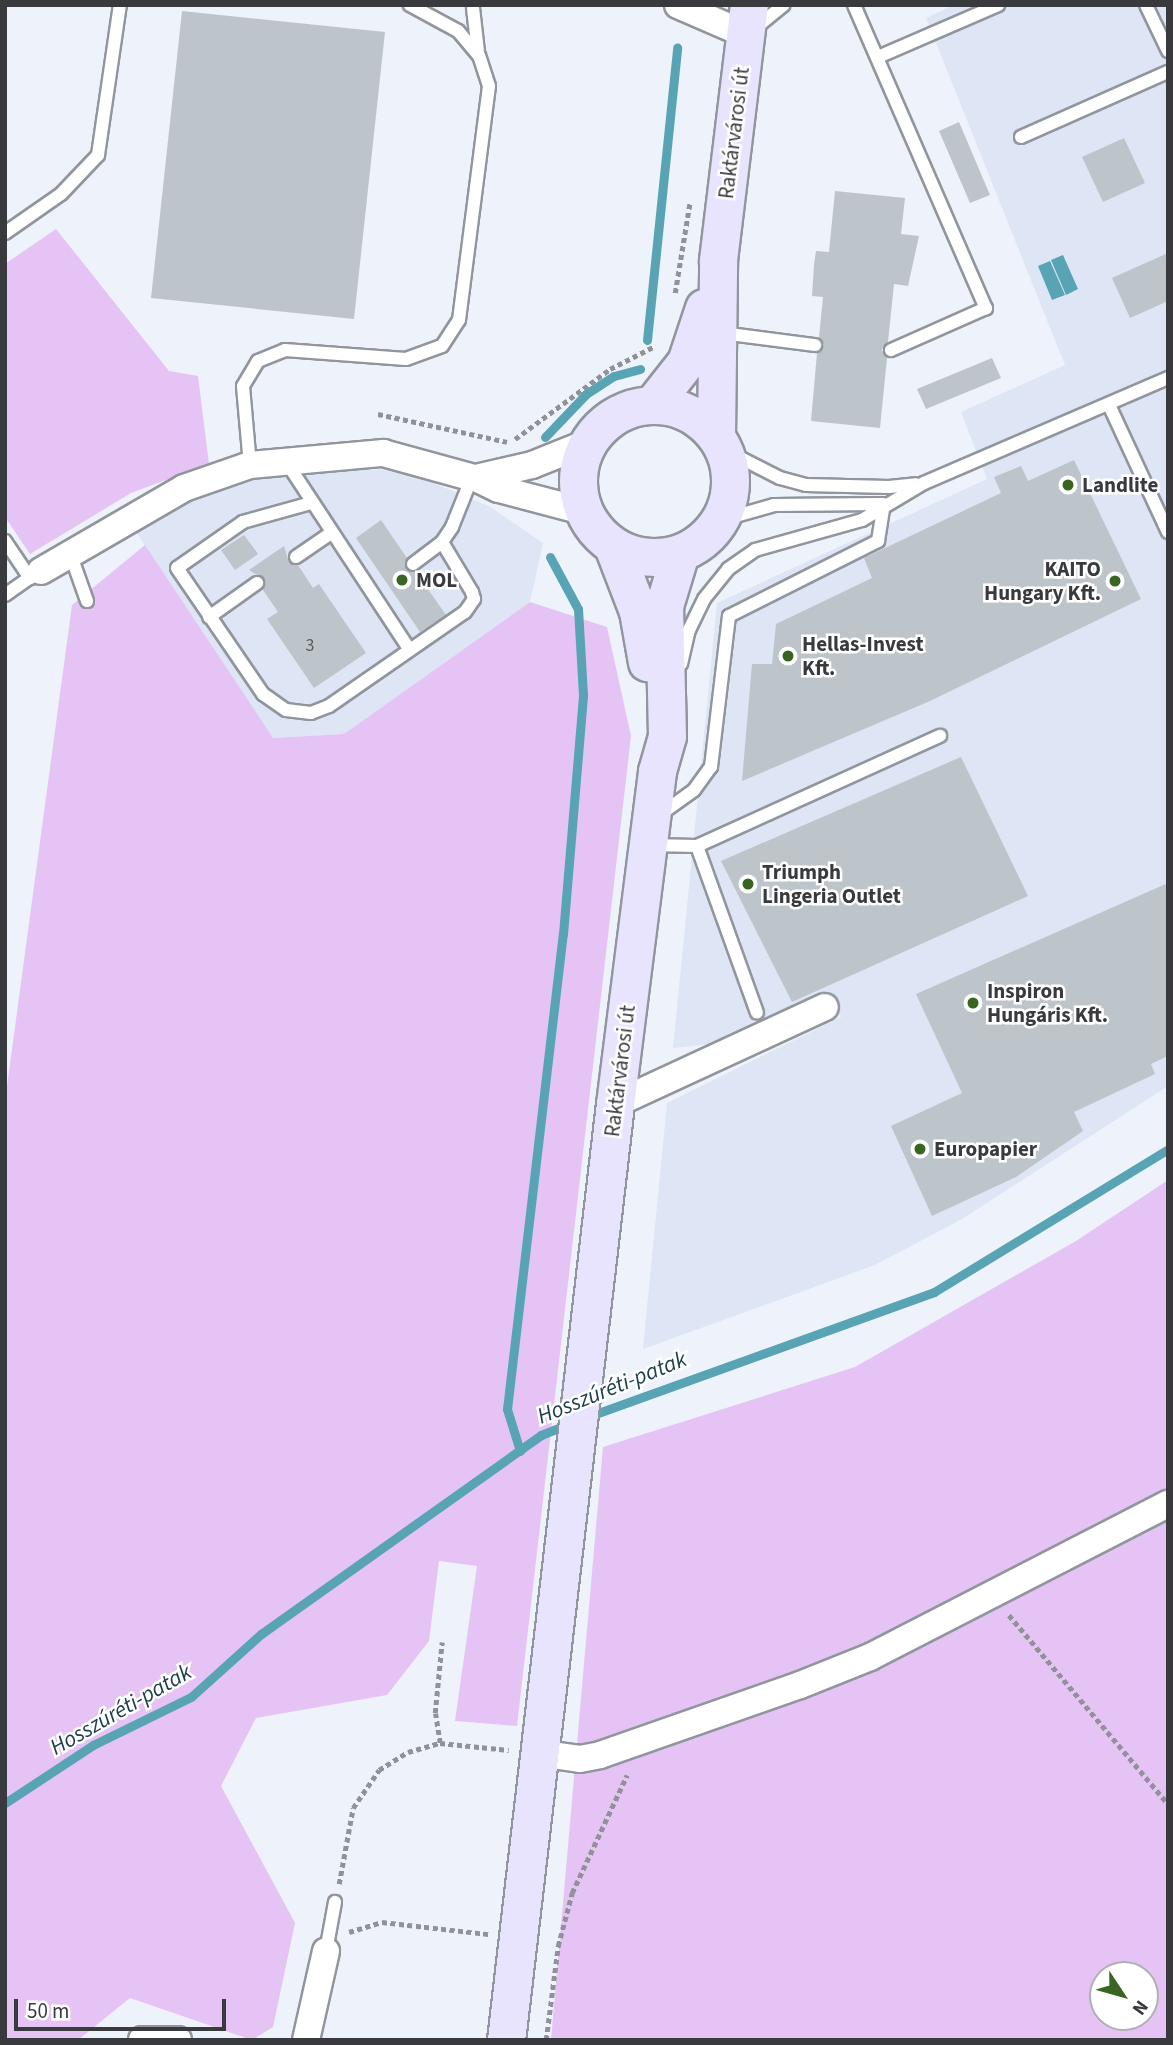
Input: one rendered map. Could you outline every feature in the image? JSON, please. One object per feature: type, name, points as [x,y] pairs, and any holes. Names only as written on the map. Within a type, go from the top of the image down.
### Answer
[{"type":"street","points":[[678,5],[748,20]]},
{"type":"street","name":"Raktárvárosi út","points":[[718,522],[730,478],[720,442],[718,260],[748,20]]},
{"type":"street","name":"Raktárvárosi út","points":[[652,405],[673,382],[694,348],[718,260]]},
{"type":"street","points":[[473,478],[532,465],[587,443],[615,416],[652,405],[694,416],[720,442]]},
{"type":"street","points":[[35,574],[184,488],[250,464],[284,460],[383,453],[473,478],[499,489],[537,495],[583,511],[578,470],[587,443]]},
{"type":"street","name":"Raktárvárosi út","points":[[583,511],[613,546],[640,622],[657,771]]},
{"type":"street","points":[[613,546],[639,556],[680,553],[702,540],[718,522]]},
{"type":"street","name":"Raktárvárosi út","points":[[506,2040],[615,1104],[657,771],[667,736],[663,617],[680,553]]},
{"type":"street","points":[[615,1104],[825,1007]]},
{"type":"street","points":[[538,1754],[580,1759],[640,1744],[870,1657],[1168,1504]]},
{"type":"street","points":[[306,2040],[326,1951]]},
{"type":"street","points":[[142,2040],[177,2040]]},
{"type":"lane","points":[[5,233],[61,194],[98,155],[120,5]]},
{"type":"lane","points":[[410,5],[458,31],[479,56]]},
{"type":"lane","points":[[748,20],[784,5]]},
{"type":"lane","points":[[854,5],[986,308],[891,350]]},
{"type":"lane","points":[[878,57],[998,5]]},
{"type":"lane","points":[[1146,5],[1168,51]]},
{"type":"lane","points":[[250,464],[243,386],[258,361],[285,350],[406,359],[442,346],[453,336],[489,86],[479,56],[472,8]]},
{"type":"lane","points":[[1021,137],[1168,72]]},
{"type":"lane","points":[[717,333],[815,345]]},
{"type":"lane","points":[[667,736],[676,711],[688,630],[715,582],[755,550],[826,533],[862,520],[884,504],[924,482],[1168,378]]},
{"type":"lane","points":[[1109,405],[1168,532]]},
{"type":"lane","points":[[720,442],[780,478],[806,485],[889,488],[924,482]]},
{"type":"lane","points":[[284,460],[410,650]]},
{"type":"lane","points":[[414,564],[442,542],[452,527],[473,478]]},
{"type":"lane","points":[[311,503],[243,522],[177,568],[263,694],[294,712],[311,713],[329,706],[465,612],[474,599],[442,542]]},
{"type":"lane","points":[[718,522],[774,505],[884,504]]},
{"type":"lane","points":[[884,504],[878,541],[729,616],[712,767],[694,790],[650,832],[697,846],[940,736]]},
{"type":"lane","points":[[296,557],[331,533]]},
{"type":"lane","points":[[5,541],[35,574],[5,594]]},
{"type":"lane","points":[[70,553],[87,601]]},
{"type":"lane","points":[[209,617],[257,583]]},
{"type":"lane","points":[[372,592],[384,584]]},
{"type":"lane","points":[[697,846],[757,1013]]},
{"type":"lane","points":[[326,1951],[335,1902]]},
{"type":"path","points":[[673,308],[692,190]]},
{"type":"path","points":[[378,414],[511,442],[610,369],[657,344]]},
{"type":"path","points":[[993,1595],[1168,1804]]},
{"type":"path","points":[[440,1743],[435,1713],[442,1642]]},
{"type":"path","points":[[335,1902],[353,1808],[379,1770],[408,1752],[440,1743],[538,1754]]},
{"type":"path","points":[[546,2040],[558,1946],[572,1893],[640,1744]]},
{"type":"path","points":[[326,1951],[350,1931],[383,1922],[517,1940]]},
{"type":"shaded area","points":[[954,5],[1168,5],[1168,1086],[962,1219],[875,1265],[643,1349],[667,1103],[841,1017],[828,991],[711,1044],[673,1048],[717,603],[987,479],[961,412],[1065,365],[926,18]]},
{"type":"shaded area","points":[[56,229],[169,371],[198,376],[209,464],[131,493],[30,554],[5,517],[5,264]]},
{"type":"shaded area","points":[[345,469],[402,470],[489,506],[543,543],[530,602],[344,734],[272,738],[134,529],[173,506],[272,475]]},
{"type":"shaded area","points":[[145,545],[273,738],[344,734],[530,602],[607,627],[631,736],[517,1726],[455,1721],[477,1566],[439,1561],[429,1641],[387,1695],[256,1718],[221,1786],[295,1923],[273,2027],[252,2040],[130,1998],[78,2040],[5,2040],[5,1101],[72,605]]},
{"type":"shaded area","points":[[1168,1180],[1168,2040],[551,2040],[603,1447],[855,1367],[1076,1241]]},
{"type":"water","points":[[1063,255],[1078,289],[1066,295],[1051,260]]},
{"type":"water","points":[[1050,261],[1065,295],[1052,300],[1038,266]]},
{"type":"building","points":[[182,11],[385,32],[354,319],[151,298]]},
{"type":"building","points":[[959,122],[990,195],[970,203],[939,131]]},
{"type":"building","points":[[1124,138],[1145,183],[1103,202],[1082,157]]},
{"type":"building","points":[[835,191],[905,198],[901,234],[919,236],[908,286],[894,284],[888,342],[882,350],[887,358],[880,428],[811,421],[817,353],[824,345],[819,337],[823,297],[812,296],[814,265],[816,251],[829,252]]},
{"type":"building","points":[[1168,253],[1168,301],[1130,318],[1112,278]]},
{"type":"building","points":[[992,358],[1001,378],[926,409],[917,389]]},
{"type":"building","points":[[1074,460],[1141,599],[930,701],[742,781],[752,664],[772,664],[776,624],[872,578],[864,558],[1001,493],[994,477],[1021,466],[1028,481]]},
{"type":"building","points":[[381,520],[407,558],[406,569],[416,572],[446,615],[420,632],[356,538]]},
{"type":"building","points":[[244,535],[258,554],[235,570],[221,550]]},
{"type":"building","points":[[284,546],[289,562],[298,565],[313,588],[319,584],[366,653],[314,688],[267,619],[278,612],[263,590],[264,579],[249,570]]},
{"type":"building","points":[[961,757],[1028,896],[792,1002],[721,861]]},
{"type":"building","points":[[1168,883],[1168,1056],[1151,1064],[1155,1074],[1074,1112],[1083,1131],[1016,1177],[932,1216],[891,1126],[962,1093],[916,994]]},
{"type":"waterway","points":[[647,340],[677,48]]},
{"type":"waterway","points":[[545,437],[586,394],[614,376],[640,369]]},
{"type":"waterway","points":[[520,1451],[507,1409],[563,934],[583,695],[578,609],[550,557]]},
{"type":"waterway","name":"Hosszúréti-patak","points":[[587,1417],[934,1292],[1168,1149]]},
{"type":"waterway","name":"Hosszúréti-patak","points":[[5,1803],[93,1745],[191,1697],[261,1634],[541,1435],[568,1424]]},
{"type":"place","name":"Landlite","points":[[1068,485]]},
{"type":"place","name":"MOL","points":[[402,580]]},
{"type":"place","name":"KAITO Hungary Kft.","points":[[1115,581]]},
{"type":"place","name":"Hellas-Invest Kft.","points":[[788,656]]},
{"type":"place","name":"Triumph Lingeria Outlet","points":[[748,884]]},
{"type":"place","name":"Inspiron Hungáris Kft.","points":[[973,1003]]},
{"type":"place","name":"Europapier","points":[[920,1149]]}]
